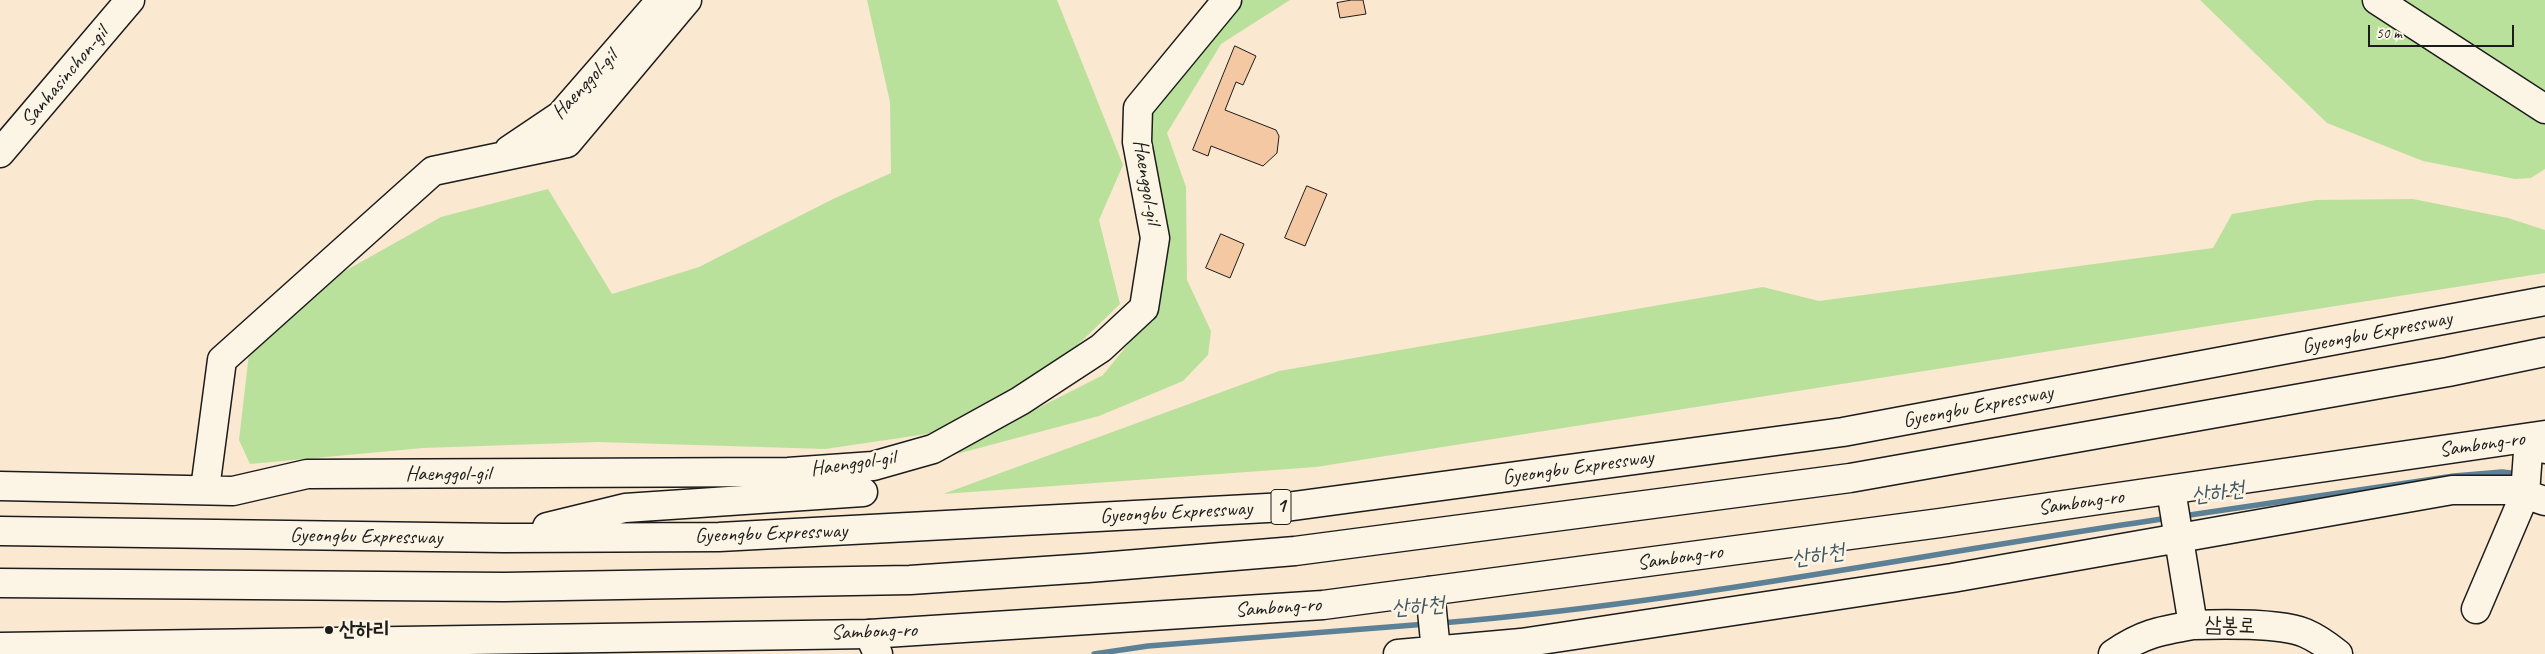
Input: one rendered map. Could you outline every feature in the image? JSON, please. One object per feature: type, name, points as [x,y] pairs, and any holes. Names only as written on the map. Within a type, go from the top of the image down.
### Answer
[{"type":"main road","name":"Sanhasinchon-gil","points":[[0,153],[130,0]]},
{"type":"main road","name":"Haenggol-gil","points":[[205,489],[222,360],[433,171],[498,158],[561,115],[661,0]]},
{"type":"main road","points":[[498,158],[567,144],[687,0]]},
{"type":"main road","name":"Haenggol-gil","points":[[0,486],[233,491],[307,474],[788,472],[873,466],[934,449],[1020,401],[1101,348],[1144,308],[1155,238],[1137,142],[1138,108],[1227,0]]},
{"type":"main road","points":[[2377,0],[2545,109]]},
{"type":"main road","name":"Gyeongbu Expressway","points":[[0,531],[504,538],[719,537],[1286,507],[1843,432],[2545,301]]},
{"type":"main road","name":"Gyeongbu Expressway","points":[[0,583],[504,588],[890,580],[1088,568],[1295,551],[1850,478],[2448,372],[2545,352]]},
{"type":"main road","points":[[2476,609],[2532,494],[2537,445]]},
{"type":"main road","name":"Sambong-ro","points":[[0,647],[285,648],[873,644],[1323,606],[1433,622],[1940,523],[2171,490],[2537,445]]},
{"type":"main road","name":"삼봉로","points":[[2171,490],[2193,625],[2221,624],[2290,628],[2305,633],[2338,654]]},
{"type":"main road","points":[[1398,654],[1433,622],[1521,643],[1724,613],[2179,534],[2452,490],[2512,490],[2532,494]]},
{"type":"main road","points":[[504,538],[625,508],[863,492]]},
{"type":"main road","points":[[2113,654],[2131,642],[2151,633],[2193,625]]},
{"type":"green space","points":[[867,0],[1057,0],[1123,165],[1099,220],[1120,304],[1025,396],[927,434],[825,449],[598,442],[423,448],[250,464],[239,440],[250,345],[336,276],[441,217],[548,189],[612,294],[699,267],[833,199],[891,173],[890,102]]},
{"type":"green space","points":[[1223,0],[1290,0],[1221,44],[1167,133],[1186,187],[1187,280],[1211,331],[1208,355],[1183,381],[1099,416],[938,459],[1103,375],[1155,311],[1137,142],[1154,93]]},
{"type":"green space","points":[[2200,0],[2545,0],[2545,169],[2531,178],[2515,179],[2423,161],[2327,123]]},
{"type":"green space","points":[[2413,199],[2508,218],[2545,230],[2545,273],[1316,467],[943,494],[1279,371],[1763,287],[1819,301],[2213,248],[2232,214],[2316,200]]},
{"type":"building","points":[[1363,0],[1366,14],[1340,18],[1337,3]]},
{"type":"building","points":[[1235,46],[1256,56],[1243,85],[1236,82],[1225,110],[1276,130],[1279,136],[1277,153],[1263,166],[1211,146],[1208,156],[1193,150]]},
{"type":"building","points":[[1307,186],[1327,194],[1305,246],[1285,238]]},
{"type":"building","points":[[1221,234],[1244,244],[1230,278],[1206,268]]},
{"type":"waterway","name":"산하천","points":[[2183,516],[2454,476],[2502,472],[2520,474]]},
{"type":"waterway","name":"산하천","points":[[1441,623],[1624,603],[2169,518]]},
{"type":"waterway","name":"산하천","points":[[1094,654],[1148,646],[1427,624]]},
{"type":"place","name":"산하리","points":[[329,630]]}]
